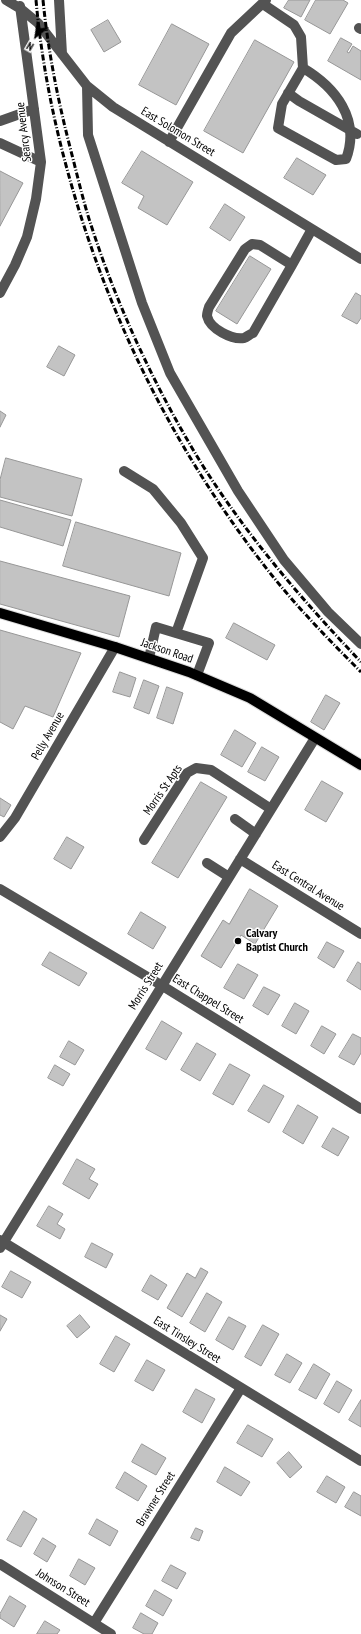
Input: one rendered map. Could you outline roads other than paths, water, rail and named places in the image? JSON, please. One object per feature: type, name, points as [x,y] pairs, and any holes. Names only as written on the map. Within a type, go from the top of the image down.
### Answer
[{"type":"main road","name":"Jackson Road","points":[[0,613],[115,646],[197,675],[250,698],[361,765]]},
{"type":"street","name":"East Solomon Street","points":[[6,0],[19,5],[38,23],[86,86],[113,108],[361,259]]},
{"type":"street","points":[[60,0],[62,54]]},
{"type":"street","points":[[169,142],[231,33],[265,2],[294,25],[301,38],[303,68],[282,104],[278,128],[336,160],[346,159],[352,151],[357,134],[355,114],[341,95],[320,78],[303,68]]},
{"type":"street","name":"Searcy Avenue","points":[[0,293],[15,265],[27,237],[36,199],[41,162],[19,5]]},
{"type":"street","points":[[86,86],[88,134],[142,303],[170,373],[238,491],[284,560],[328,612],[361,644]]},
{"type":"street","points":[[288,93],[299,101],[357,134]]},
{"type":"street","points":[[0,121],[34,109]]},
{"type":"street","points":[[0,143],[41,162]]},
{"type":"street","points":[[292,264],[260,245],[252,244],[245,249],[209,307],[207,316],[211,324],[220,331],[233,337],[244,338],[252,333],[292,264],[312,229]]},
{"type":"street","points":[[124,471],[153,489],[180,523],[203,558],[176,633]]},
{"type":"street","points":[[149,658],[156,627],[209,643],[197,675]]},
{"type":"street","name":"Pelly Avenue","points":[[0,837],[15,818],[115,646]]},
{"type":"street","name":"Morris Street","points":[[1,1243],[315,738]]},
{"type":"street","name":"Morris St Apts","points":[[144,840],[188,774],[196,768],[210,770],[271,810]]},
{"type":"street","points":[[235,819],[256,834]]},
{"type":"street","name":"East Central Avenue","points":[[240,859],[361,934]]},
{"type":"street","points":[[207,863],[229,877]]},
{"type":"street","name":"East Chappel Street","points":[[0,889],[161,985],[361,1108]]},
{"type":"street","name":"East Tinsley Street","points":[[1,1243],[361,1461]]},
{"type":"street","name":"Brawner Street","points":[[94,1623],[241,1388]]},
{"type":"street","name":"Johnson Street","points":[[0,1564],[111,1634]]},
{"type":"railway","points":[[36,0],[48,85],[67,169],[101,275],[122,326],[146,376],[171,425],[199,473],[230,519],[286,593],[361,672]]},
{"type":"railway","points":[[43,0],[58,95],[84,201],[103,261],[141,352],[171,411],[220,492],[277,568],[318,616],[361,662]]},
{"type":"place","name":"Calvary Baptist Church","points":[[238,941]]}]
